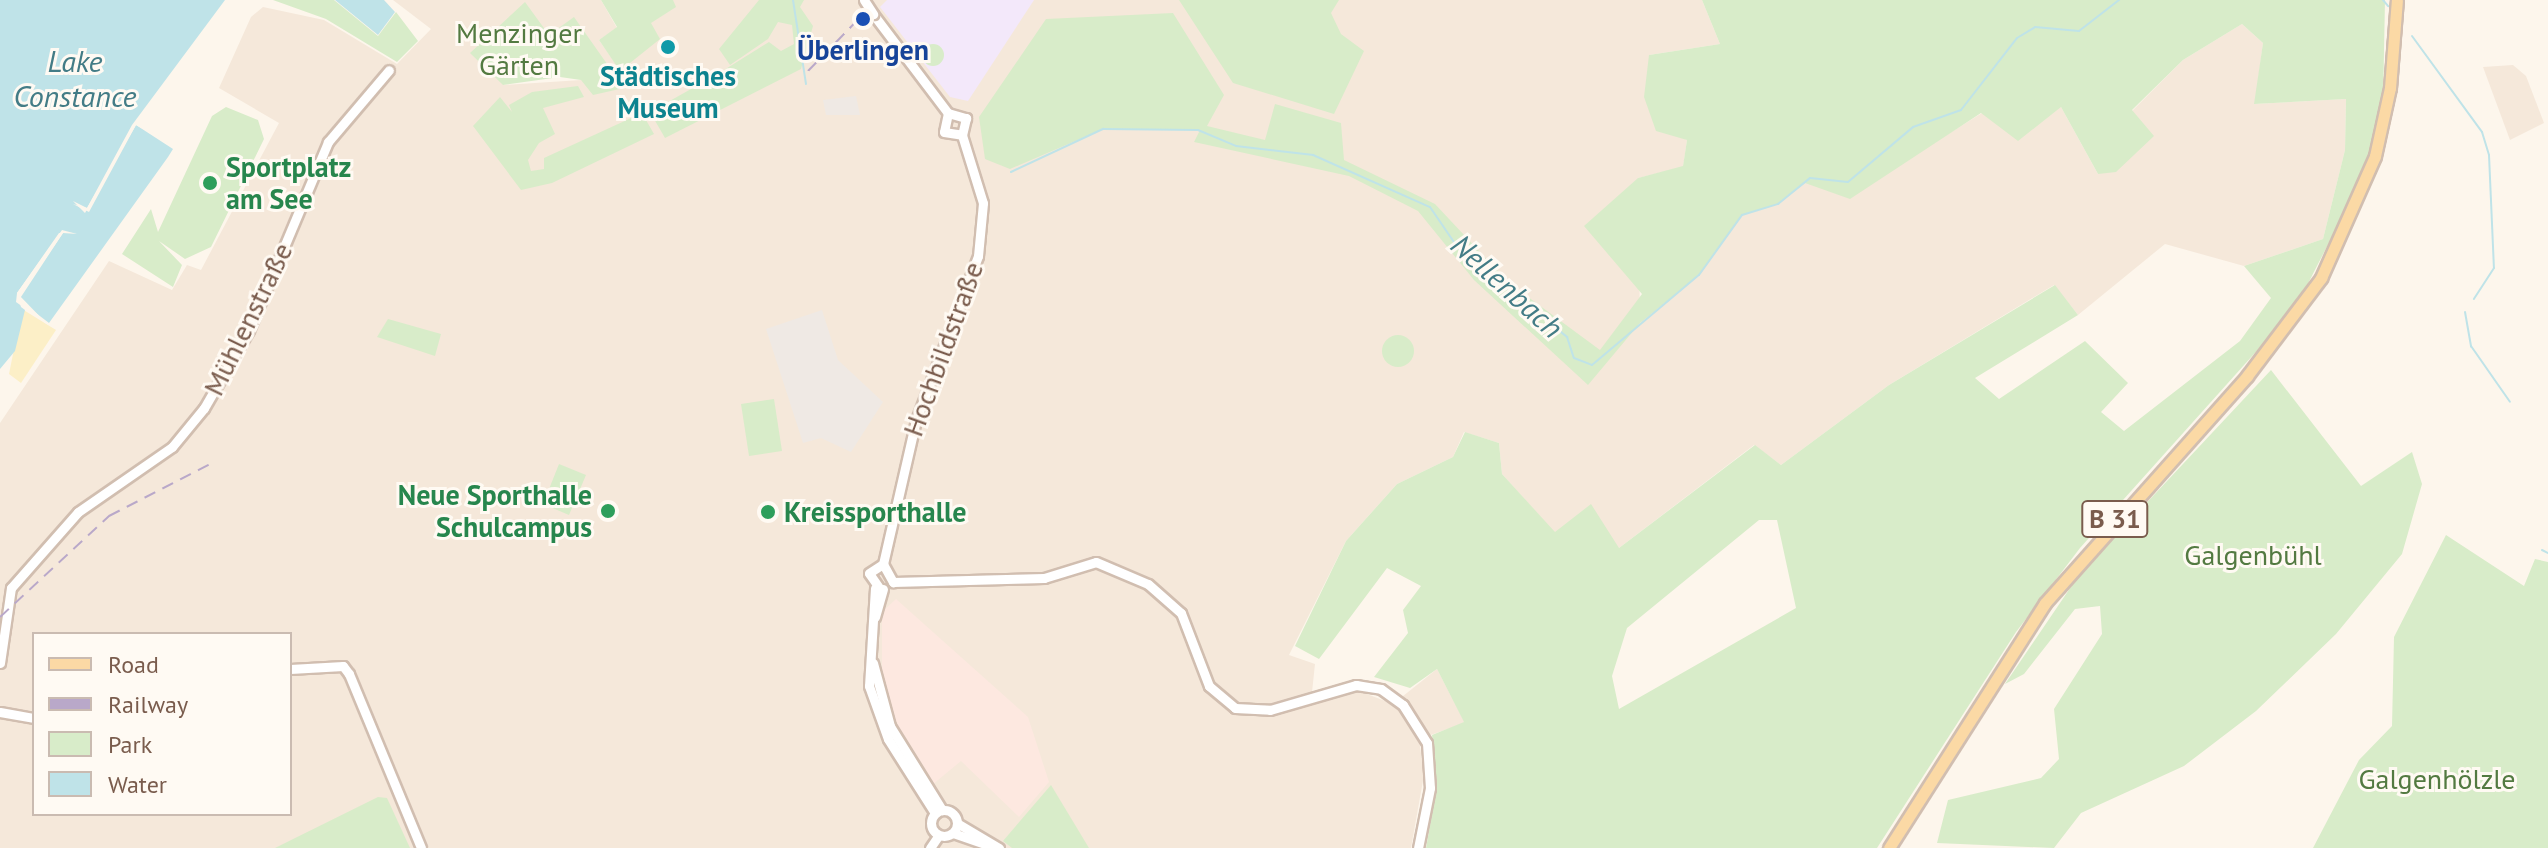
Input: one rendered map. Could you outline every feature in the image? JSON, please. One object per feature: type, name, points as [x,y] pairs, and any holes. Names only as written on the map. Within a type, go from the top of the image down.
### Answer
[{"type":"main road","name":"B 31","points":[[1889,848],[2045,603],[2275,343],[2337,251],[2362,198],[2394,62],[2397,0]]},
{"type":"street","points":[[864,0],[948,113],[965,116],[962,135],[944,132],[948,113]]},
{"type":"street","name":"Mühlenstraße","points":[[0,663],[11,588],[50,539],[172,447],[204,408],[249,330],[328,142],[389,70]]},
{"type":"street","name":"Hochbildstraße","points":[[879,588],[870,571],[883,564],[916,420],[978,256],[983,203],[962,135]]},
{"type":"street","points":[[991,848],[955,828],[939,812],[876,690],[873,633],[879,588],[893,582],[1044,578],[1096,562],[1148,584],[1174,606],[1209,686],[1235,708],[1270,710],[1356,685],[1403,705],[1419,724],[1431,763],[1418,848]]},
{"type":"street","points":[[883,564],[893,582]]},
{"type":"street","points":[[292,669],[343,666],[421,848]]},
{"type":"street","points":[[0,712],[32,718]]},
{"type":"street","points":[[938,836],[931,827],[939,812]]},
{"type":"street","points":[[930,848],[938,836],[955,828],[999,848]]},
{"type":"shaded area","points":[[393,0],[601,0],[617,28],[599,40],[620,70],[629,0],[1702,0],[1720,44],[1649,55],[1649,92],[1672,132],[1687,140],[1683,167],[1638,178],[1640,323],[1742,215],[1778,204],[1805,182],[1916,154],[1982,113],[2061,107],[2098,174],[2132,111],[2183,60],[2242,24],[2263,43],[2255,104],[2346,99],[2345,150],[2323,239],[2244,266],[2165,244],[2078,315],[2054,285],[1889,385],[1781,465],[1754,445],[1619,548],[1555,533],[1502,474],[1499,443],[1464,432],[1453,457],[1397,484],[1346,541],[1289,655],[1315,664],[1311,702],[1359,691],[1393,704],[1437,669],[1465,723],[1419,739],[1424,775],[1411,848],[0,848],[0,423],[109,261],[172,290],[187,265],[201,270],[279,123],[219,88],[251,17],[263,7],[324,20],[397,64],[431,29]],"holes":[[[574,18],[581,80],[503,85],[549,35]]]},
{"type":"shaded area","points":[[887,0],[1034,0],[968,101],[950,97],[880,7]]},
{"type":"shaded area","points":[[2513,65],[2526,76],[2544,123],[2510,140],[2483,67]]},
{"type":"shaded area","points":[[856,96],[860,115],[826,115],[823,100]]},
{"type":"shaded area","points":[[822,310],[838,360],[883,402],[851,452],[821,438],[803,443],[766,329]]},
{"type":"shaded area","points":[[896,599],[1028,717],[1049,782],[1019,817],[961,761],[932,785],[891,722],[882,676],[882,612]]},
{"type":"green space","points":[[273,0],[334,0],[378,36],[396,12],[418,41],[397,62],[326,19]]},
{"type":"green space","points":[[601,0],[673,0],[676,7],[651,23],[660,39],[620,71],[599,40],[617,27]]},
{"type":"green space","points":[[759,0],[804,0],[800,7],[813,26],[801,69],[665,138],[650,112],[716,75],[769,42],[781,51],[794,44],[792,25],[778,22],[768,39],[730,65],[719,49]]},
{"type":"green space","points":[[1179,0],[1339,0],[1331,13],[1341,34],[1364,51],[1334,114],[1233,83]]},
{"type":"green space","points":[[1702,0],[2385,0],[2383,103],[2365,172],[2296,307],[2080,548],[2016,632],[1877,848],[1426,848],[1437,785],[1432,735],[1464,722],[1437,669],[1410,688],[1374,677],[1408,633],[1403,610],[1421,586],[1387,568],[1319,659],[1295,646],[1346,541],[1397,484],[1453,457],[1465,432],[1499,443],[1502,474],[1555,532],[1591,504],[1619,548],[1755,445],[1781,465],[1889,385],[2055,285],[2078,315],[1975,378],[1999,399],[2085,341],[2128,383],[2101,412],[2124,431],[2240,341],[2271,298],[2244,266],[2323,239],[2345,150],[2346,99],[2254,104],[2263,43],[2242,24],[2183,60],[2132,110],[2154,136],[2116,172],[2098,174],[2061,107],[2018,141],[1981,113],[1850,199],[1805,183],[1778,204],[1742,215],[1699,275],[1640,323],[1588,385],[1474,280],[1418,211],[1349,176],[1194,142],[1200,130],[1103,129],[1010,169],[985,159],[979,117],[1046,19],[1173,13],[1224,95],[1207,126],[1265,140],[1275,104],[1341,123],[1344,160],[1435,204],[1509,283],[1600,350],[1642,294],[1584,226],[1638,178],[1683,166],[1687,140],[1656,131],[1644,97],[1649,55],[1720,44]],"holes":[[[1759,520],[1777,520],[1796,608],[1619,709],[1612,676],[1627,628]]]},
{"type":"green space","name":"Menzinger Gärten","points":[[525,2],[549,35],[574,17],[624,88],[593,95],[581,80],[560,77],[503,85],[470,53]]},
{"type":"green space","points":[[933,44],[941,47],[944,55],[941,63],[933,66],[925,63],[922,55],[925,47]]},
{"type":"green space","points":[[578,86],[584,97],[543,108],[555,134],[539,143],[528,160],[531,171],[544,169],[544,158],[642,113],[654,134],[552,183],[521,190],[473,126],[500,97],[512,112],[509,105],[532,92]]},
{"type":"green space","name":"Sportplatz am See","points":[[226,107],[258,120],[264,139],[211,247],[185,259],[159,241],[182,265],[173,287],[122,254],[151,209],[158,232],[212,116]]},
{"type":"green space","points":[[388,319],[441,334],[435,356],[377,337]]},
{"type":"green space","points":[[1398,335],[1410,339],[1414,351],[1410,363],[1398,367],[1386,363],[1382,351],[1386,339]]},
{"type":"green space","name":"Galgenbühl","points":[[2271,370],[2361,486],[2412,452],[2422,484],[2402,554],[2336,634],[2256,711],[2184,766],[2081,813],[2054,848],[1937,843],[1948,800],[2041,778],[2059,759],[2054,709],[2102,634],[2100,606],[2075,609],[2024,674],[2005,684],[2079,575]]},
{"type":"green space","points":[[774,399],[782,451],[749,456],[741,404]]},
{"type":"green space","points":[[559,464],[586,475],[569,515],[543,504]]},
{"type":"green space","name":"Galgenhölzle","points":[[2446,535],[2524,586],[2535,559],[2548,562],[2548,848],[2313,848],[2359,760],[2392,726],[2394,637]]},
{"type":"green space","points":[[1051,785],[1089,848],[1012,848],[1003,841]]},
{"type":"green space","points":[[378,797],[387,798],[410,848],[275,848]]},
{"type":"sand","points":[[22,309],[56,330],[21,383],[9,374]]},
{"type":"water","name":"Lake Constance","points":[[0,0],[225,0],[132,125],[87,208],[73,204],[89,212],[136,125],[173,149],[49,323],[19,300],[25,310],[15,351],[0,369]],"holes":[[[62,230],[77,234],[63,233],[19,300],[17,293]]]},
{"type":"water","points":[[335,0],[384,0],[395,12],[378,35]]},
{"type":"pier","points":[[137,122],[174,146],[136,125],[85,213],[73,201],[87,208]]},
{"type":"pier","points":[[78,232],[63,233],[20,296],[48,325],[16,302],[17,293],[59,233]]},
{"type":"waterway","name":"Nellenbach","points":[[793,0],[806,84]]},
{"type":"waterway","name":"Nellenbach","points":[[1011,172],[1103,129],[1198,130],[1236,146],[1313,155],[1430,207],[1458,248],[1567,337],[1574,358],[1592,365],[1699,275],[1742,215],[1778,204],[1810,178],[1848,182],[1913,127],[1961,110],[2017,38],[2035,27],[2079,31],[2119,0]]},
{"type":"waterway","points":[[2383,0],[2388,6]]},
{"type":"waterway","points":[[2412,36],[2482,132],[2489,155],[2494,268],[2474,299]]},
{"type":"waterway","points":[[2465,312],[2471,346],[2510,402]]},
{"type":"waterway","points":[[2542,550],[2548,553]]},
{"type":"railway","points":[[808,71],[877,0]]},
{"type":"railway","points":[[0,617],[109,516],[210,464]]},
{"type":"place","name":"Überlingen","points":[[863,19]]},
{"type":"place","name":"Städtisches Museum","points":[[668,47]]},
{"type":"place","name":"Sportplatz am See","points":[[210,183]]},
{"type":"place","name":"Neue Sporthalle Schulcampus","points":[[608,511]]},
{"type":"place","name":"Kreissporthalle","points":[[768,512]]}]
